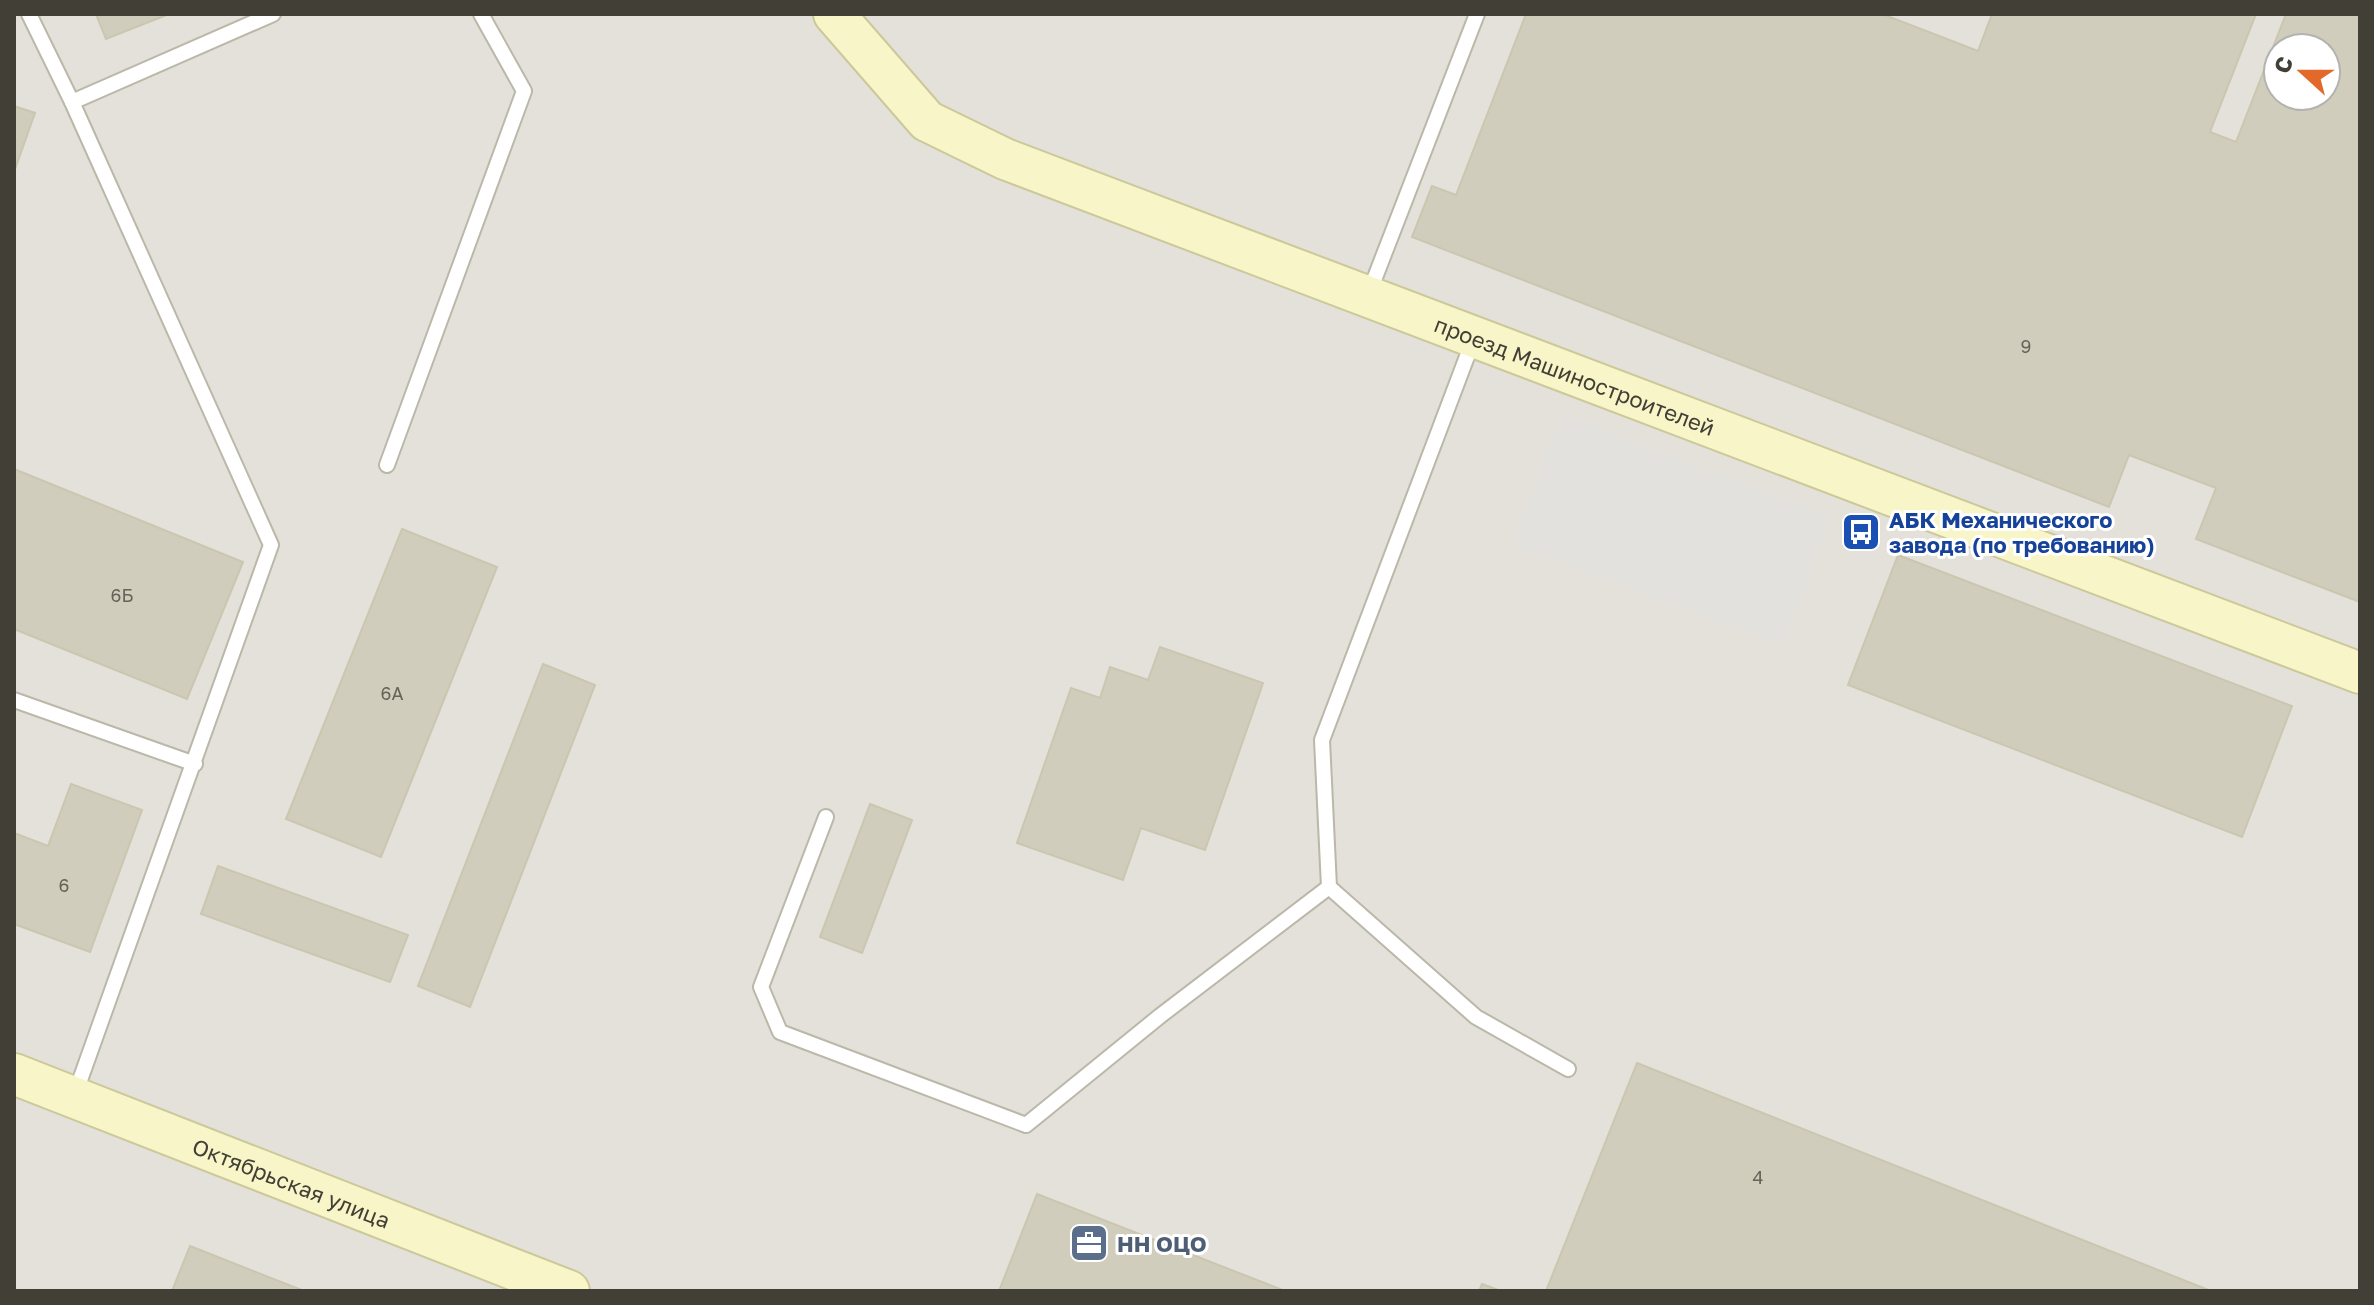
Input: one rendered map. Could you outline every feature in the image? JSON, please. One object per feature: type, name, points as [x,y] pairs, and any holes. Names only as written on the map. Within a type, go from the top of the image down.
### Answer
[{"type":"street","name":"проезд Машиностроителей","points":[[834,14],[927,121],[1005,159],[2360,673]]},
{"type":"street","name":"Октябрьская улица","points":[[14,1074],[569,1291]]},
{"type":"lane","points":[[29,14],[72,102],[271,545],[74,1097]]},
{"type":"lane","points":[[72,102],[273,14]]},
{"type":"lane","points":[[387,465],[524,91],[481,14]]},
{"type":"lane","points":[[1368,297],[1477,14]]},
{"type":"lane","points":[[1474,337],[1322,740],[1329,887],[1476,1017],[1568,1069]]},
{"type":"lane","points":[[14,700],[195,764]]},
{"type":"lane","points":[[826,817],[761,987],[780,1032],[1026,1125],[1160,1016],[1329,887]]},
{"type":"shaded area","points":[[14,14],[2360,14],[2360,1291],[14,1291]]},
{"type":"shaded area","points":[[1561,415],[1831,517],[1783,646],[1513,544]]},
{"type":"building","points":[[96,14],[169,14],[106,39]]},
{"type":"building","points":[[1526,14],[1882,14],[1978,51],[1992,14],[2256,14],[2210,132],[2236,142],[2262,75],[2262,112],[2342,112],[2342,32],[2279,32],[2286,14],[2360,14],[2360,602],[2196,539],[2216,488],[2129,455],[2109,507],[1412,237],[1432,186],[1456,195]]},
{"type":"building","points":[[14,106],[35,113],[14,172]]},
{"type":"building","points":[[14,469],[243,562],[187,699],[14,629]]},
{"type":"building","points":[[402,529],[497,567],[381,857],[286,819]]},
{"type":"building","points":[[1898,555],[2292,706],[2242,837],[1848,685]]},
{"type":"building","points":[[1160,647],[1263,683],[1205,850],[1141,828],[1123,880],[1017,843],[1071,688],[1100,698],[1110,667],[1148,680]]},
{"type":"building","points":[[543,664],[595,685],[470,1007],[418,986]]},
{"type":"building","points":[[71,784],[142,810],[90,952],[14,924],[14,833],[48,846]]},
{"type":"building","points":[[870,804],[912,820],[862,953],[820,937]]},
{"type":"building","points":[[218,866],[408,935],[390,982],[201,914]]},
{"type":"building","points":[[1637,1063],[2211,1291],[1546,1291]]},
{"type":"building","name":"НН ОЦО","points":[[1037,1194],[1285,1291],[999,1291]]},
{"type":"building","points":[[190,1246],[304,1291],[172,1291]]},
{"type":"building","points":[[1482,1284],[1501,1291],[1479,1291]]},
{"type":"place","name":"АБК Механического завода (по требованию)","points":[[1861,532]]},
{"type":"place","name":"НН ОЦО","points":[[1089,1243]]}]
